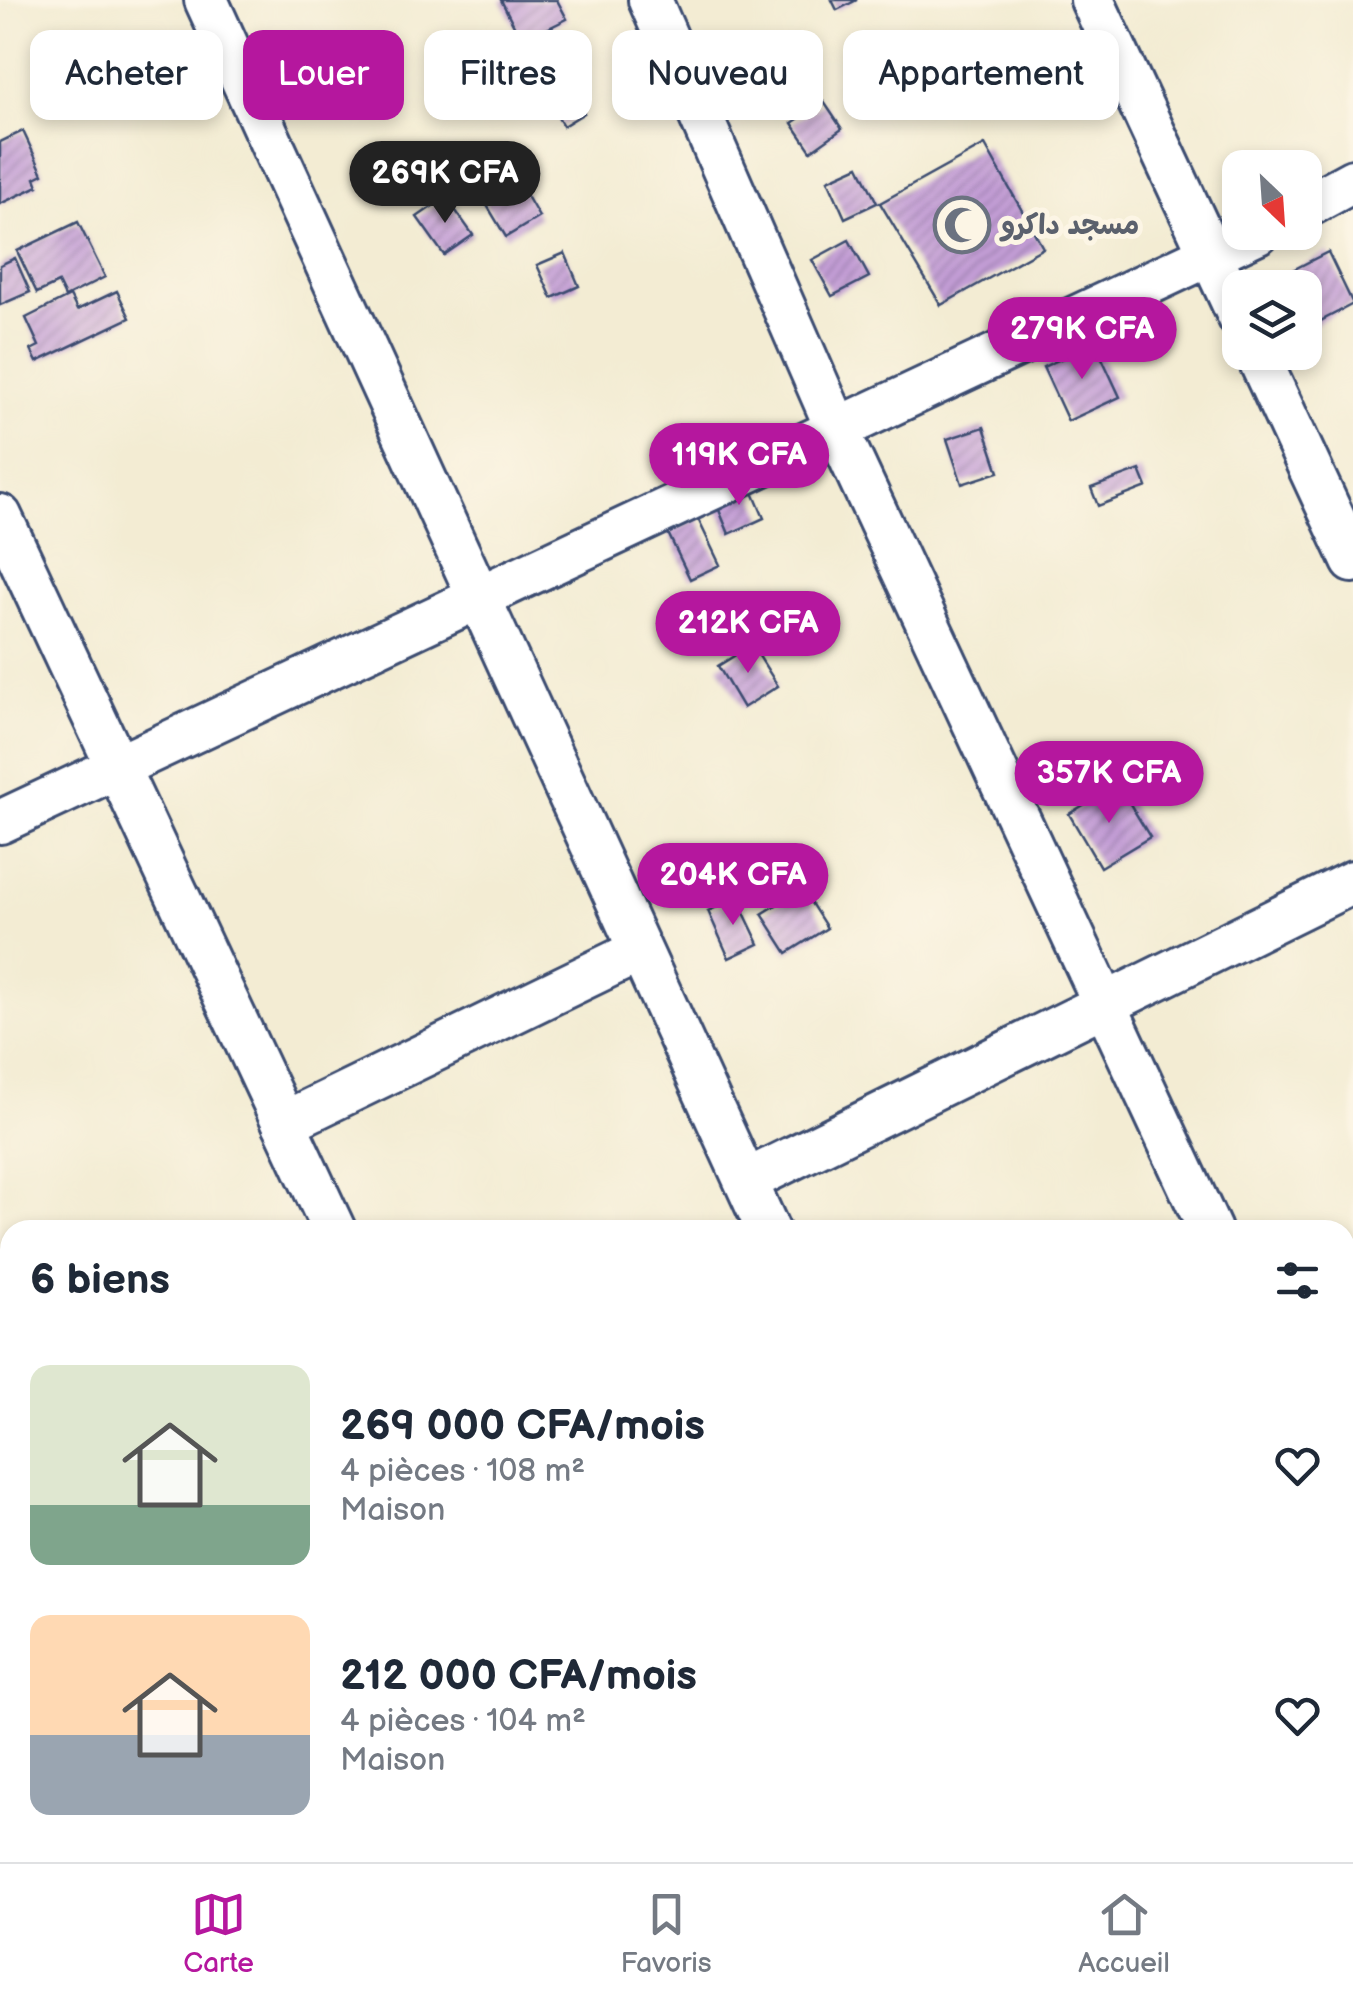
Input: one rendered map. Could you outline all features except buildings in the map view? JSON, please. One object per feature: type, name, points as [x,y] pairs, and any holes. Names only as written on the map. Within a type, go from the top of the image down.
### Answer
[{"type":"street","points":[[206,0],[764,1220]]},
{"type":"street","points":[[650,0],[838,429],[1205,1220]]},
{"type":"street","points":[[1092,0],[1222,279]]},
{"type":"street","points":[[1322,198],[1353,181]]},
{"type":"street","points":[[0,822],[1225,250]]},
{"type":"street","points":[[1264,370],[1353,561]]},
{"type":"street","points":[[0,516],[329,1220]]},
{"type":"street","points":[[746,1181],[1353,882]]},
{"type":"street","points":[[284,1123],[639,951]]},
{"type":"place","name":"مسجد داكرو","points":[[962,225]]}]
